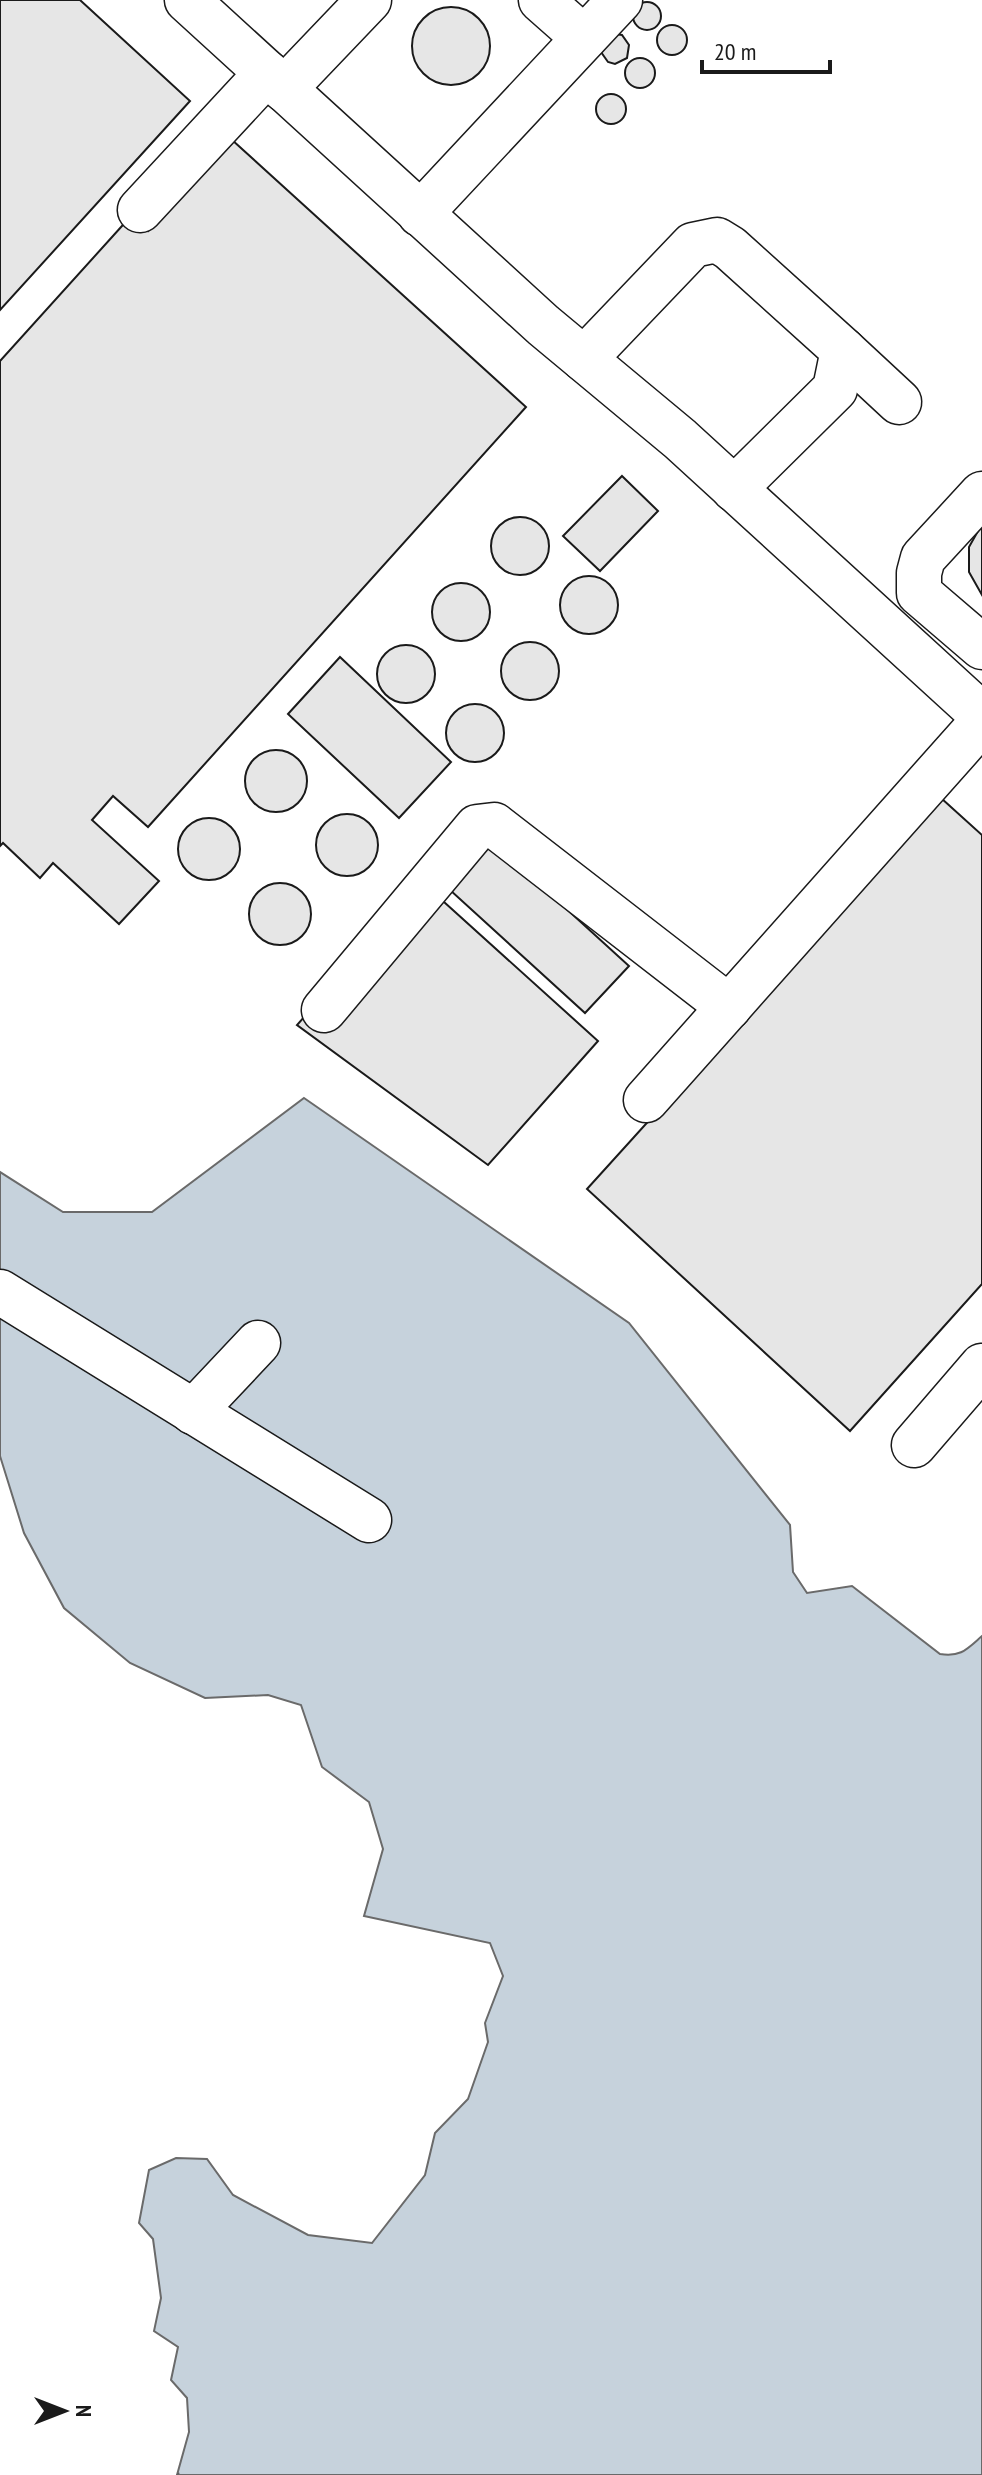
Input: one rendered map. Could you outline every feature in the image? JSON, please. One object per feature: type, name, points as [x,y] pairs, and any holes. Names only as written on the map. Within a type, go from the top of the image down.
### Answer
[{"type":"lane","points":[[187,0],[420,214],[680,439],[982,715]]},
{"type":"lane","points":[[140,210],[276,81],[369,0]]},
{"type":"lane","points":[[541,0],[584,38]]},
{"type":"lane","points":[[420,214],[620,0]]},
{"type":"lane","points":[[584,359],[693,245],[717,240],[730,248],[899,402]]},
{"type":"lane","points":[[734,489],[835,389],[843,350]]},
{"type":"lane","points":[[982,494],[923,558],[919,573],[919,593],[982,647]]},
{"type":"lane","points":[[646,1100],[982,722]]},
{"type":"lane","points":[[324,1010],[477,827],[494,825],[729,1007]]},
{"type":"lane","points":[[0,1292],[369,1520]]},
{"type":"lane","points":[[193,1412],[258,1343]]},
{"type":"lane","points":[[914,1445],[982,1366]]},
{"type":"shaded area","points":[[304,1098],[629,1323],[790,1525],[793,1572],[807,1593],[852,1586],[940,1654],[963,1651],[982,1636],[982,2475],[177,2475],[189,2432],[187,2398],[171,2380],[178,2347],[154,2331],[161,2298],[153,2239],[139,2223],[149,2170],[176,2158],[207,2159],[233,2195],[308,2235],[372,2243],[425,2175],[435,2133],[468,2099],[488,2042],[485,2023],[503,1976],[490,1943],[364,1916],[383,1849],[369,1802],[322,1767],[301,1705],[268,1695],[205,1698],[130,1663],[64,1608],[24,1533],[0,1456],[0,1172],[63,1212],[152,1212]]},
{"type":"building","points":[[0,0],[80,0],[190,101],[0,310]]},
{"type":"building","points":[[647,2],[657,6],[661,16],[657,26],[647,30],[637,26],[633,16],[637,6]]},
{"type":"building","points":[[451,7],[466,10],[478,19],[487,31],[490,46],[487,61],[478,73],[466,82],[451,85],[436,82],[424,73],[415,61],[412,46],[415,31],[424,19],[436,10]]},
{"type":"building","points":[[672,25],[682,30],[687,40],[682,50],[672,55],[662,50],[657,40],[662,30]]},
{"type":"building","points":[[615,34],[622,35],[629,45],[627,58],[615,64],[608,62],[601,52]]},
{"type":"building","points":[[640,58],[646,59],[654,67],[654,79],[646,87],[640,88],[634,87],[626,79],[625,73],[626,67],[634,59]]},
{"type":"building","points":[[611,94],[621,99],[626,109],[621,119],[611,124],[601,119],[596,109],[601,99]]},
{"type":"building","points":[[231,139],[526,407],[148,827],[113,796],[92,820],[159,881],[119,924],[53,863],[40,878],[3,843],[0,846],[0,361],[131,216],[148,231]]},
{"type":"building","points":[[622,476],[658,511],[600,571],[563,536]]},
{"type":"building","points":[[520,517],[541,525],[549,546],[541,567],[520,575],[499,567],[491,546],[499,525]]},
{"type":"building","points":[[982,524],[982,595],[969,572],[969,547]]},
{"type":"building","points":[[589,576],[610,584],[618,605],[610,626],[589,634],[568,626],[560,605],[568,584]]},
{"type":"building","points":[[461,583],[482,591],[490,612],[482,633],[461,641],[440,633],[432,612],[440,591]]},
{"type":"building","points":[[530,642],[541,644],[550,651],[557,660],[557,682],[550,691],[541,698],[530,700],[519,698],[510,691],[503,682],[501,671],[503,660],[510,651],[519,644]]},
{"type":"building","points":[[406,645],[427,653],[435,674],[427,695],[406,703],[385,695],[377,674],[385,653]]},
{"type":"building","points":[[340,657],[451,762],[399,818],[288,714]]},
{"type":"building","points":[[475,704],[486,706],[495,713],[502,722],[502,744],[495,753],[486,760],[475,762],[464,760],[455,753],[448,744],[446,733],[448,722],[455,713],[464,706]]},
{"type":"building","points":[[276,750],[298,759],[307,781],[298,803],[276,812],[254,803],[245,781],[254,759]]},
{"type":"building","points":[[941,798],[982,835],[982,1284],[850,1431],[587,1189]]},
{"type":"building","points":[[347,814],[369,823],[378,845],[369,867],[347,876],[325,867],[316,845],[325,823]]},
{"type":"building","points":[[209,818],[231,827],[240,849],[231,871],[209,880],[187,871],[178,849],[187,827]]},
{"type":"building","points":[[493,842],[629,966],[585,1013],[450,890]]},
{"type":"building","points":[[280,883],[302,892],[311,914],[302,936],[280,945],[258,936],[249,914],[258,892]]},
{"type":"building","points":[[423,883],[598,1041],[488,1165],[297,1025]]}]
